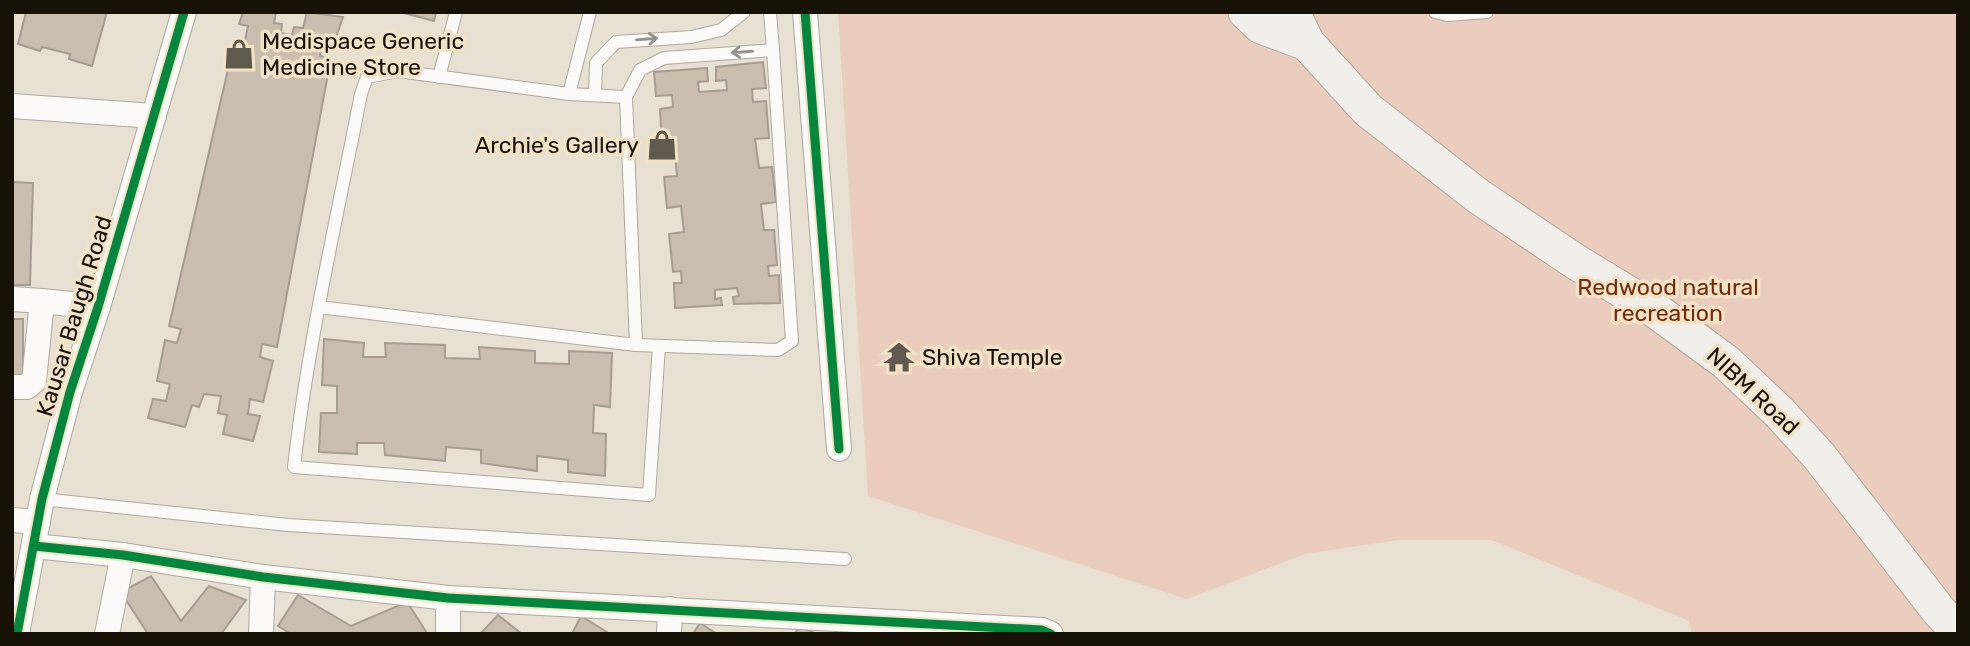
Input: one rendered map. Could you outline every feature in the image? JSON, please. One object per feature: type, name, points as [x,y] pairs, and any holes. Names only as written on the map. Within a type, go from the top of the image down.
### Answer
[{"type":"main road","name":"NIBM Road","points":[[1246,12],[1261,26],[1307,43]]},
{"type":"main road","name":"NIBM Road","points":[[1292,12],[1307,43],[1368,110],[1478,196],[1576,262],[1655,310],[1726,362],[1779,412],[1819,456],[1923,591],[1958,631]]},
{"type":"street","name":"Kausar Baugh Road","points":[[17,634],[38,522],[70,392],[98,307],[184,12]]},
{"type":"street","points":[[805,12],[839,449]]},
{"type":"street","points":[[12,106],[153,116]]},
{"type":"street","points":[[12,299],[98,307]]},
{"type":"street","points":[[12,387],[27,387],[34,381],[42,301]]},
{"type":"street","points":[[12,520],[38,522],[122,555],[263,577],[447,598],[669,622],[1042,629],[1051,634]]},
{"type":"street","points":[[107,634],[122,555]]},
{"type":"street","points":[[261,634],[263,577]]},
{"type":"street","points":[[447,598],[448,634]]},
{"type":"lane","points":[[439,77],[456,12]]},
{"type":"lane","points":[[569,94],[590,12]]},
{"type":"lane","points":[[595,95],[596,63],[616,42],[691,37],[721,30],[744,12]]},
{"type":"lane","points":[[319,307],[636,345],[778,350],[792,341],[770,12]]},
{"type":"lane","points":[[1435,12],[1447,15],[1487,12]]},
{"type":"lane","points":[[636,345],[626,97],[640,70],[664,58],[773,50]]},
{"type":"lane","points":[[626,97],[569,94],[398,71],[367,77],[361,94],[303,390],[294,467],[649,495],[659,346]]},
{"type":"lane","points":[[38,522],[288,525],[845,559]]},
{"type":"green space","name":"Redwood natural recreation","points":[[838,12],[1958,12],[1958,634],[1692,634],[1689,621],[1492,540],[1398,540],[1305,554],[1187,599],[868,496]]},
{"type":"building","points":[[26,12],[107,12],[92,66],[69,59],[70,54],[42,47],[40,51],[18,44]]},
{"type":"building","points":[[243,12],[276,12],[274,23],[282,24],[281,33],[292,35],[294,27],[303,28],[307,12],[343,17],[334,43],[323,40],[320,56],[331,58],[277,347],[262,344],[260,357],[273,361],[263,402],[250,399],[248,414],[260,416],[253,441],[223,434],[227,415],[218,413],[221,396],[204,394],[199,407],[192,405],[185,427],[148,418],[153,399],[166,401],[170,384],[157,381],[165,340],[177,343],[181,329],[169,326],[235,39],[245,41],[248,26],[239,24]]},
{"type":"building","points":[[400,12],[436,12],[434,21]]},
{"type":"building","points":[[763,62],[766,88],[752,89],[753,102],[766,101],[769,138],[755,139],[759,168],[772,167],[776,202],[761,204],[764,230],[774,230],[777,265],[768,266],[769,276],[779,275],[780,303],[734,304],[733,297],[739,296],[737,288],[715,290],[715,299],[721,298],[722,305],[675,308],[674,283],[682,283],[681,271],[673,272],[669,234],[684,232],[681,206],[667,208],[664,177],[677,176],[674,144],[662,145],[660,109],[673,107],[672,95],[656,96],[654,72],[707,68],[708,81],[698,82],[699,92],[727,90],[726,80],[716,81],[716,67]]},
{"type":"building","points":[[12,182],[33,183],[30,285],[12,285]]},
{"type":"building","points":[[12,319],[23,319],[23,376],[12,375]]},
{"type":"building","points":[[324,339],[364,343],[363,357],[386,357],[385,343],[445,345],[445,358],[480,359],[479,347],[535,351],[535,363],[569,364],[569,351],[612,353],[610,407],[594,405],[593,433],[606,434],[605,476],[568,472],[568,460],[537,456],[537,471],[481,463],[481,450],[446,447],[445,461],[385,455],[384,443],[357,443],[357,454],[319,452],[321,413],[337,413],[337,386],[322,385]]},
{"type":"building","points":[[151,576],[181,621],[209,586],[246,600],[221,634],[148,634],[121,592]]},
{"type":"building","points":[[298,595],[351,626],[407,602],[427,633],[291,634],[278,626]]},
{"type":"building","points":[[498,615],[522,634],[480,634]]},
{"type":"building","points":[[581,616],[610,634],[572,634]]},
{"type":"building","points":[[700,623],[717,634],[693,634]]},
{"type":"building","points":[[801,626],[816,634],[794,634]]},
{"type":"cycle path","points":[[17,634],[42,499],[70,392],[98,307],[184,12]]},
{"type":"cycle path","points":[[805,12],[839,449]]},
{"type":"cycle path","points":[[34,546],[123,555],[263,577],[448,598],[1042,630],[1051,634]]},
{"type":"place","name":"Medispace Generic Medicine Store","points":[[239,54]]},
{"type":"place","name":"Archie's Gallery","points":[[662,145]]},
{"type":"place","name":"Shiva Temple","points":[[899,357]]}]
